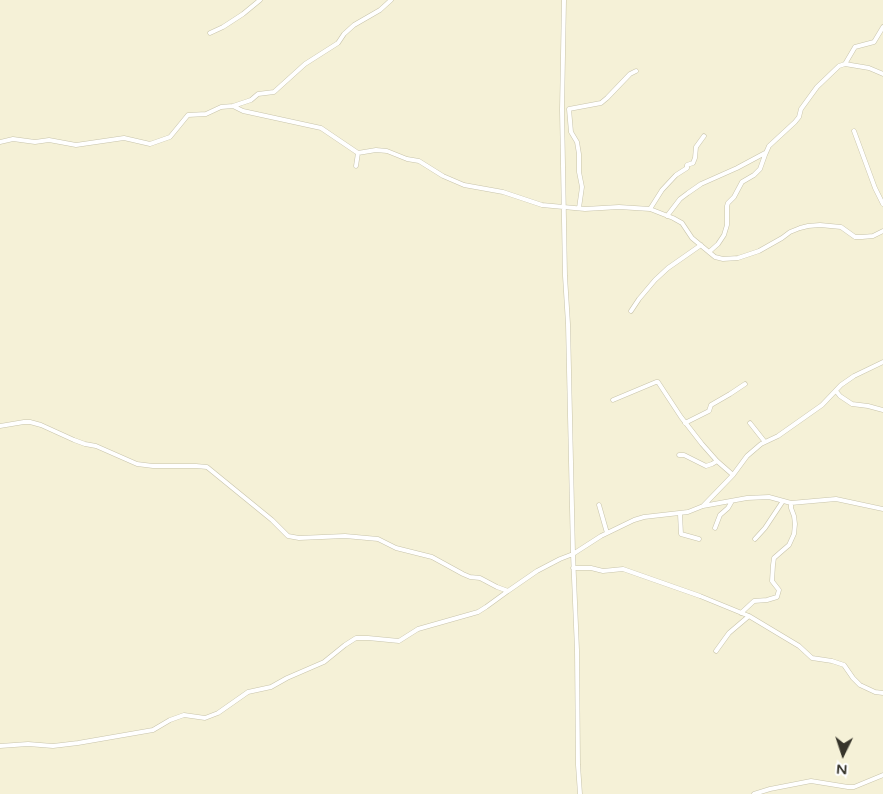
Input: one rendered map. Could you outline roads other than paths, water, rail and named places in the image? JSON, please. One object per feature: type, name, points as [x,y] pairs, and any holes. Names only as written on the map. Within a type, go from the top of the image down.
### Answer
[{"type":"street","points":[[210,33],[243,14],[260,0]]},
{"type":"street","points":[[0,142],[13,139],[35,142],[49,140],[76,145],[124,138],[150,144],[170,137],[188,115],[206,114],[221,107],[233,106],[251,100],[258,94],[274,92],[305,64],[338,42],[354,25],[380,10],[392,0]]},
{"type":"street","points":[[564,0],[562,110],[565,276],[568,324],[580,794]]},
{"type":"street","points":[[845,64],[855,47],[874,42],[883,28]]},
{"type":"street","points":[[709,252],[724,235],[727,225],[728,203],[734,197],[742,182],[760,169],[769,146],[796,122],[801,109],[817,87],[838,66],[845,64],[869,68],[883,74]]},
{"type":"street","points":[[579,208],[582,187],[579,172],[579,154],[577,142],[572,132],[569,109],[601,103],[630,74],[636,71]]},
{"type":"street","points":[[233,106],[243,111],[321,128],[358,153],[387,150],[407,159],[419,161],[443,176],[464,185],[503,192],[542,205],[585,209],[619,207],[650,209],[682,223],[692,238],[715,257],[723,259],[738,258],[759,250],[790,232],[808,226],[820,225],[841,228],[855,237],[873,236],[883,231]]},
{"type":"street","points":[[854,131],[875,188],[883,204]]},
{"type":"street","points":[[650,209],[662,190],[676,174],[688,168],[687,165],[692,163],[695,158],[696,146],[704,136]]},
{"type":"street","points":[[667,216],[680,199],[701,184],[760,156],[766,151]]},
{"type":"street","points":[[356,166],[358,153]]},
{"type":"street","points":[[632,311],[643,293],[668,268],[701,245]]},
{"type":"street","points":[[704,506],[733,475],[747,456],[760,444],[778,436],[822,405],[841,385],[854,376],[883,362]]},
{"type":"street","points":[[613,400],[658,382],[685,423],[717,461],[733,475]]},
{"type":"street","points":[[685,423],[709,411],[711,405],[745,384]]},
{"type":"street","points":[[836,391],[852,404],[883,410]]},
{"type":"street","points":[[0,426],[24,422],[41,425],[137,464],[207,467],[272,520],[288,536],[299,538],[345,536],[378,540],[396,548],[432,557],[463,574],[480,578],[508,591]]},
{"type":"street","points":[[750,423],[764,442]]},
{"type":"street","points":[[679,455],[684,455],[706,466],[717,461]]},
{"type":"street","points":[[0,746],[28,744],[53,746],[78,743],[153,730],[170,720],[184,715],[205,718],[218,713],[248,692],[271,687],[324,662],[356,638],[399,641],[418,628],[478,612],[537,571],[573,554],[607,533],[640,518],[680,514],[704,506],[747,498],[769,497],[791,503],[836,499],[883,509]]},
{"type":"street","points":[[715,528],[720,515],[728,508],[732,501]]},
{"type":"street","points":[[755,538],[765,528],[783,501]]},
{"type":"street","points":[[741,613],[754,601],[768,600],[776,597],[778,590],[772,580],[774,558],[789,545],[794,534],[795,524],[791,503]]},
{"type":"street","points":[[599,505],[607,533]]},
{"type":"street","points":[[680,514],[681,534],[699,539]]},
{"type":"street","points":[[573,568],[591,568],[604,571],[624,569],[700,596],[749,616],[798,646],[812,658],[844,665],[860,685],[875,692],[883,693]]},
{"type":"street","points":[[716,651],[729,634],[749,616]]},
{"type":"street","points":[[754,794],[770,788],[811,781],[854,787],[883,776]]}]
